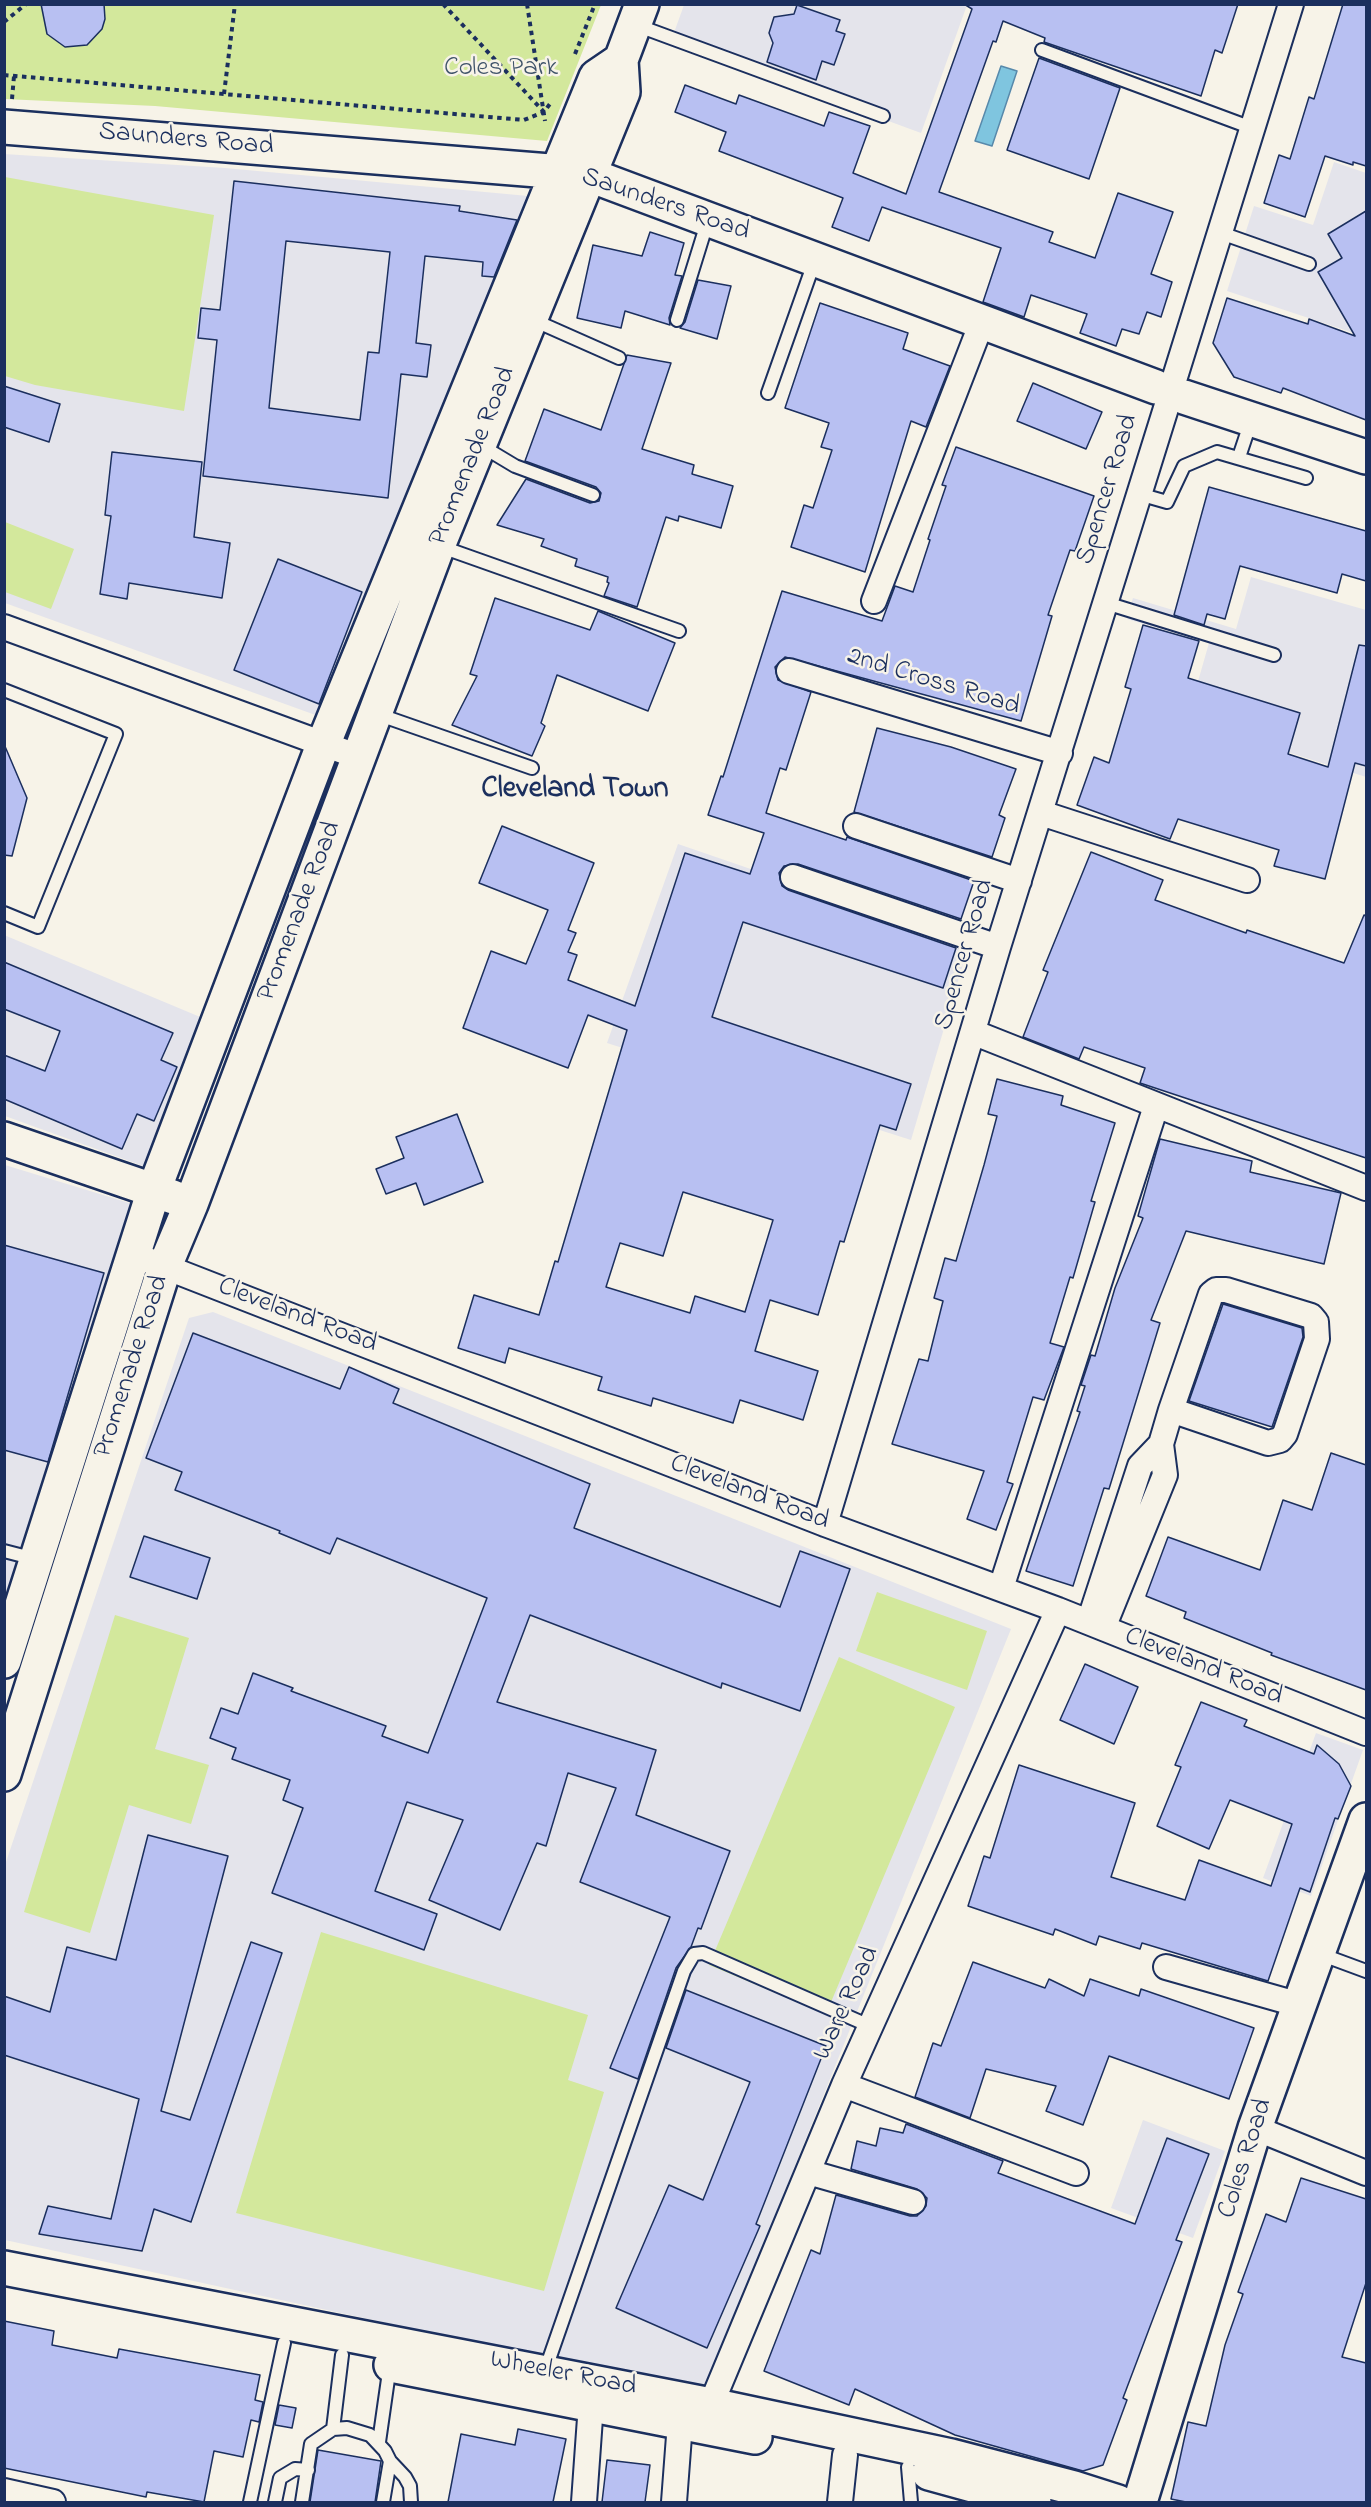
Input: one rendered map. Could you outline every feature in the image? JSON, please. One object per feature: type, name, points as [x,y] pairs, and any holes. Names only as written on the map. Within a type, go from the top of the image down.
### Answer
[{"type":"street","name":"Spencer Road","points":[[825,1524],[975,1033],[998,947],[1291,4]]},
{"type":"street","name":"Promenade Road","points":[[4,1774],[165,1266],[191,1204],[438,546],[439,504],[479,444],[530,318],[572,173],[596,77],[621,60],[639,15]]},
{"type":"street","name":"Saunders Road","points":[[4,127],[572,173],[708,219],[1170,391],[1366,457]]},
{"type":"street","name":"Promenade Road","points":[[4,1661],[132,1254],[326,738],[439,504],[572,173]]},
{"type":"street","points":[[874,601],[982,322]]},
{"type":"street","points":[[4,627],[326,738],[366,738]]},
{"type":"street","name":"2nd Cross Road","points":[[789,671],[1060,753]]},
{"type":"street","points":[[1041,813],[1247,880]]},
{"type":"street","points":[[855,826],[1019,881]]},
{"type":"street","points":[[793,877],[998,947]]},
{"type":"street","points":[[975,1033],[1366,1188]]},
{"type":"street","points":[[1001,1588],[1156,1106]]},
{"type":"street","points":[[4,1139],[191,1204]]},
{"type":"street","name":"Cleveland Road","points":[[132,1254],[825,1524],[1058,1610],[1366,1733]]},
{"type":"street","points":[[1096,1625],[1140,1466],[1161,1444],[1172,1410],[1211,1294],[1216,1290],[1226,1290],[1311,1316],[1316,1322],[1317,1339],[1285,1434],[1280,1440],[1268,1443],[1172,1410]]},
{"type":"street","name":"Ware Road","points":[[674,2502],[697,2418],[1058,1610]]},
{"type":"street","name":"Coles Road","points":[[1140,2502],[1255,2128],[1366,1820]]},
{"type":"street","points":[[1166,1967],[1300,2005]]},
{"type":"street","points":[[844,2085],[1076,2173]]},
{"type":"street","points":[[1255,2128],[1366,2174]]},
{"type":"street","points":[[808,2172],[913,2202]]},
{"type":"street","name":"Wheeler Road","points":[[4,2268],[545,2371],[639,2402],[697,2418],[845,2455],[908,2467],[1034,2502]]},
{"type":"street","name":"Wheeler Road","points":[[4,2289],[591,2404],[639,2402]]},
{"type":"street","points":[[584,2502],[591,2404]]},
{"type":"street","name":"Wheeler Road","points":[[697,2418],[951,2456],[1074,2488],[1118,2502]]},
{"type":"street","points":[[840,2502],[845,2455]]},
{"type":"street","points":[[4,2491],[53,2502]]},
{"type":"lane","points":[[639,15],[883,116]]},
{"type":"lane","points":[[1042,50],[1252,128]]},
{"type":"lane","points":[[677,320],[708,219]]},
{"type":"lane","points":[[1221,233],[1309,264]]},
{"type":"lane","points":[[768,393],[815,259]]},
{"type":"lane","points":[[530,318],[619,358]]},
{"type":"lane","points":[[1239,457],[1252,419]]},
{"type":"lane","points":[[479,444],[515,466],[593,495]]},
{"type":"lane","points":[[1139,494],[1167,502],[1184,466],[1217,452],[1306,478]]},
{"type":"lane","points":[[438,546],[679,631]]},
{"type":"lane","points":[[1106,603],[1274,655]]},
{"type":"lane","points":[[4,690],[116,734],[38,927],[4,913]]},
{"type":"lane","points":[[366,738],[532,768]]},
{"type":"lane","points":[[4,1551],[36,1560]]},
{"type":"lane","points":[[545,2371],[684,1971],[694,1954],[703,1953],[872,2027]]},
{"type":"lane","points":[[1318,1954],[1366,1971]]},
{"type":"lane","points":[[250,2502],[284,2343]]},
{"type":"lane","points":[[333,2429],[342,2355]]},
{"type":"lane","points":[[379,2442],[390,2364]]},
{"type":"lane","points":[[302,2502],[311,2444],[333,2429],[360,2429],[379,2442],[390,2462],[405,2477],[410,2486],[411,2502]]},
{"type":"lane","points":[[383,2502],[390,2462]]},
{"type":"lane","points":[[908,2467],[911,2502]]},
{"type":"lane","points":[[275,2502],[280,2478],[288,2470],[308,2470]]},
{"type":"path","points":[[4,22],[26,4]]},
{"type":"path","points":[[224,94],[235,4]]},
{"type":"path","points":[[442,4],[544,112]]},
{"type":"path","points":[[527,4],[544,112]]},
{"type":"path","points":[[573,60],[595,4]]},
{"type":"path","points":[[4,75],[524,120],[544,112],[554,97]]},
{"type":"shaded area","points":[[684,5],[967,5],[921,133],[671,41]]},
{"type":"shaded area","points":[[4,154],[225,168],[539,197],[321,717],[5,603]]},
{"type":"shaded area","points":[[1334,162],[1366,173],[1366,337],[1227,291],[1254,206],[1313,225]]},
{"type":"shaded area","points":[[1251,577],[1366,610],[1366,777],[1187,720],[1209,643],[1127,619],[1133,598],[1236,629]]},
{"type":"shaded area","points":[[678,844],[969,944],[911,1140],[607,1043]]},
{"type":"shaded area","points":[[4,935],[205,1019],[146,1167],[5,1116]]},
{"type":"shaded area","points":[[5,1165],[139,1206],[5,1625]]},
{"type":"shaded area","points":[[213,1312],[1011,1629],[704,2392],[5,2240],[5,1865],[189,1318]]},
{"type":"shaded area","points":[[1316,1733],[1363,1750],[1311,1896],[1263,1878]]},
{"type":"shaded area","points":[[1143,2120],[1225,2151],[1193,2238],[1111,2208]]},
{"type":"green space","name":"Coles Park","points":[[4,5],[601,5],[547,141],[155,106],[5,99]]},
{"type":"green space","points":[[5,177],[214,215],[184,411],[35,385],[5,376]]},
{"type":"green space","points":[[5,522],[74,549],[51,609],[5,592]]},
{"type":"green space","points":[[877,1592],[987,1631],[967,1690],[856,1651]]},
{"type":"green space","points":[[115,1615],[189,1638],[155,1749],[209,1765],[191,1824],[129,1805],[90,1933],[24,1912]]},
{"type":"green space","points":[[839,1657],[955,1707],[826,2014],[709,1965]]},
{"type":"green space","points":[[321,1932],[588,2015],[568,2080],[604,2092],[544,2291],[236,2213]]},
{"type":"water","points":[[1001,66],[1017,71],[992,146],[975,141]]},
{"type":"building","points":[[41,4],[104,4],[105,19],[102,29],[87,45],[65,47],[47,34]]},
{"type":"building","points":[[964,4],[1238,4],[1222,53],[1215,50],[1201,96],[1044,42],[1045,38],[1003,21],[996,42],[993,41],[939,192],[1053,232],[1049,242],[1095,258],[1118,193],[1173,212],[1151,274],[1172,282],[1161,317],[1147,312],[1139,334],[1122,329],[1116,346],[1080,333],[1087,314],[1031,295],[1024,317],[983,302],[1001,248],[882,207],[869,241],[832,227],[843,198],[719,151],[726,132],[675,112],[685,85],[736,104],[739,95],[824,126],[829,112],[870,126],[853,173],[906,194],[972,9]]},
{"type":"building","points":[[1343,4],[1366,4],[1366,166],[1353,162],[1353,165],[1325,156],[1305,217],[1264,203],[1279,155],[1290,159],[1309,97],[1314,99]]},
{"type":"building","points":[[797,5],[840,20],[836,31],[845,34],[834,65],[822,61],[816,80],[767,62],[773,43],[769,33],[774,17],[794,14]]},
{"type":"building","points":[[1039,58],[1120,88],[1089,179],[1007,150]]},
{"type":"building","points":[[234,181],[460,206],[459,211],[517,220],[494,277],[482,276],[483,262],[425,256],[416,343],[431,345],[427,377],[401,374],[388,498],[203,476],[217,340],[198,338],[201,308],[220,310]],"holes":[[[286,241],[390,252],[379,353],[368,352],[360,420],[269,408]]]},
{"type":"building","points":[[1366,211],[1366,420],[1283,388],[1281,393],[1234,377],[1213,343],[1227,298],[1308,324],[1309,319],[1355,336],[1318,272],[1342,258],[1328,234]]},
{"type":"building","points":[[650,232],[684,243],[675,275],[682,276],[669,318],[670,325],[625,311],[621,328],[577,318],[593,245],[642,256]]},
{"type":"building","points":[[698,280],[731,286],[717,339],[680,328],[685,322]]},
{"type":"building","points":[[820,303],[908,333],[903,349],[950,366],[926,427],[911,421],[865,572],[791,547],[804,505],[813,508],[832,450],[821,447],[829,423],[785,408]]},
{"type":"building","points":[[627,355],[671,363],[642,449],[694,465],[692,474],[733,486],[721,528],[679,516],[678,521],[666,517],[637,607],[604,596],[609,583],[607,582],[608,577],[575,566],[577,559],[541,546],[544,539],[497,525],[526,479],[590,503],[599,501],[601,493],[596,487],[525,461],[544,409],[601,430]]},
{"type":"building","points":[[1033,383],[1102,412],[1086,449],[1017,421]]},
{"type":"building","points":[[4,386],[60,404],[49,442],[4,427]]},
{"type":"building","points":[[956,447],[1094,496],[1075,551],[1070,550],[1048,615],[1052,616],[1021,721],[785,657],[775,667],[778,680],[811,692],[786,770],[780,768],[766,813],[846,840],[847,837],[974,881],[961,919],[798,864],[784,866],[779,873],[782,886],[788,890],[956,948],[943,988],[743,922],[712,1017],[911,1084],[896,1130],[880,1125],[844,1242],[840,1241],[818,1315],[770,1300],[755,1351],[818,1371],[803,1420],[740,1400],[733,1423],[653,1398],[651,1406],[598,1390],[602,1377],[509,1348],[505,1363],[458,1348],[474,1295],[539,1315],[555,1261],[558,1262],[627,1030],[588,1015],[568,1068],[463,1028],[491,951],[526,964],[548,910],[479,883],[502,826],[594,863],[568,930],[576,933],[568,952],[577,955],[568,980],[635,1006],[685,853],[750,874],[764,833],[708,815],[721,776],[723,777],[782,591],[882,621],[895,586],[913,592],[946,486],[942,485]],"holes":[[[683,1192],[773,1220],[745,1312],[695,1296],[690,1313],[606,1287],[620,1243],[663,1256]]]},
{"type":"building","points":[[112,452],[202,462],[194,537],[230,543],[222,598],[129,583],[127,599],[100,594],[111,516],[105,515]]},
{"type":"building","points":[[1209,487],[1366,531],[1366,581],[1342,574],[1337,593],[1240,566],[1225,619],[1207,614],[1204,625],[1174,615]]},
{"type":"building","points":[[278,559],[362,592],[319,704],[234,670]]},
{"type":"building","points":[[495,598],[590,630],[598,611],[675,643],[648,711],[557,675],[541,723],[545,726],[532,756],[452,725],[477,676],[470,674]]},
{"type":"building","points":[[1143,625],[1199,641],[1188,678],[1300,713],[1288,754],[1328,767],[1359,645],[1366,646],[1366,766],[1355,763],[1325,879],[1274,866],[1279,850],[1178,819],[1170,839],[1077,805],[1094,757],[1109,763],[1131,689],[1125,687]]},
{"type":"building","points":[[877,728],[951,747],[1016,769],[999,815],[1005,818],[992,857],[854,812]]},
{"type":"building","points":[[4,744],[27,798],[12,856],[4,855]]},
{"type":"building","points":[[1091,852],[1163,880],[1155,900],[1246,933],[1247,930],[1344,963],[1364,915],[1366,916],[1366,1158],[1140,1083],[1145,1068],[1084,1047],[1079,1059],[1023,1037],[1048,972],[1043,970]]},
{"type":"building","points":[[4,962],[173,1033],[161,1060],[177,1067],[154,1121],[137,1114],[122,1149],[4,1099],[4,1055],[45,1071],[60,1031],[4,1009]]},
{"type":"building","points":[[997,1079],[1063,1096],[1061,1105],[1115,1123],[1091,1201],[1095,1202],[1073,1278],[1070,1277],[1050,1343],[1064,1347],[1044,1400],[1033,1397],[1007,1482],[1013,1484],[996,1530],[967,1519],[984,1471],[892,1444],[919,1359],[928,1361],[943,1301],[934,1298],[945,1258],[956,1261],[984,1165],[997,1116],[988,1114]]},
{"type":"building","points":[[457,1114],[483,1182],[424,1205],[416,1183],[386,1194],[376,1169],[404,1158],[396,1137]]},
{"type":"building","points":[[1160,1139],[1252,1161],[1250,1172],[1341,1193],[1324,1264],[1186,1231],[1151,1320],[1160,1323],[1109,1489],[1104,1488],[1073,1586],[1026,1571],[1080,1412],[1077,1411],[1085,1386],[1081,1385],[1091,1355],[1095,1356],[1115,1288],[1143,1218],[1138,1216]]},
{"type":"building","points":[[4,1245],[104,1273],[48,1462],[4,1450]]},
{"type":"building","points":[[1223,1304],[1302,1328],[1303,1337],[1272,1427],[1189,1401]]},
{"type":"building","points":[[193,1333],[340,1389],[349,1367],[399,1389],[393,1403],[590,1484],[574,1528],[780,1607],[800,1551],[850,1569],[800,1711],[722,1683],[721,1688],[530,1615],[497,1702],[656,1750],[636,1815],[730,1851],[701,1929],[698,1928],[691,1947],[676,1968],[638,2079],[610,2068],[670,1917],[580,1882],[616,1788],[568,1773],[546,1846],[537,1843],[500,1930],[429,1900],[463,1820],[407,1802],[375,1891],[437,1914],[424,1950],[272,1893],[303,1808],[283,1800],[290,1780],[232,1759],[236,1748],[210,1738],[221,1708],[238,1714],[253,1673],[293,1688],[291,1691],[386,1726],[382,1736],[428,1753],[487,1598],[337,1538],[330,1554],[279,1533],[280,1531],[175,1490],[182,1472],[146,1458]]},
{"type":"building","points":[[1331,1453],[1366,1465],[1366,1690],[1271,1655],[1272,1653],[1184,1618],[1186,1612],[1146,1596],[1168,1537],[1260,1570],[1283,1500],[1312,1510]]},
{"type":"building","points":[[144,1536],[210,1558],[197,1599],[130,1577]]},
{"type":"building","points":[[1085,1664],[1138,1687],[1114,1744],[1060,1720]]},
{"type":"building","points":[[1201,1702],[1247,1720],[1244,1726],[1314,1754],[1317,1745],[1339,1764],[1351,1786],[1338,1819],[1335,1818],[1310,1892],[1300,1888],[1268,1981],[1142,1943],[1140,1949],[1099,1936],[1096,1945],[1055,1929],[1053,1935],[968,1906],[984,1856],[990,1858],[1019,1765],[1135,1803],[1111,1877],[1185,1900],[1199,1860],[1271,1886],[1292,1824],[1230,1800],[1209,1849],[1157,1826],[1181,1767],[1175,1765]]},
{"type":"building","points":[[148,1835],[228,1856],[161,2111],[190,2120],[251,1942],[282,1953],[191,2222],[154,2209],[142,2251],[39,2234],[48,2206],[111,2219],[139,2099],[4,2055],[4,1996],[50,2012],[67,1947],[116,1960]]},
{"type":"building","points":[[973,1962],[1045,1988],[1049,1979],[1084,1996],[1090,1979],[1139,1996],[1141,1989],[1254,2028],[1229,2099],[1109,2056],[1083,2125],[1046,2111],[1056,2086],[986,2069],[970,2118],[915,2097],[933,2043],[941,2046]]},
{"type":"building","points":[[686,1990],[826,2046],[756,2224],[760,2226],[707,2348],[616,2308],[669,2185],[703,2200],[750,2082],[666,2048]]},
{"type":"building","points":[[906,2124],[1003,2161],[998,2173],[1135,2224],[1167,2138],[1209,2154],[1176,2240],[1182,2242],[1123,2398],[1127,2400],[1103,2465],[1083,2471],[955,2435],[855,2389],[849,2405],[764,2371],[811,2250],[820,2254],[836,2195],[910,2216],[917,2216],[926,2206],[927,2198],[917,2189],[851,2169],[857,2141],[876,2146],[880,2128],[903,2133]]},
{"type":"building","points":[[1301,2178],[1366,2199],[1366,2283],[1342,2357],[1366,2363],[1366,2502],[1186,2502],[1171,2499],[1188,2422],[1206,2426],[1225,2345],[1243,2294],[1238,2292],[1266,2214],[1286,2222]]},
{"type":"building","points":[[4,2321],[54,2331],[52,2345],[117,2358],[119,2349],[260,2375],[255,2400],[263,2402],[259,2422],[251,2420],[243,2457],[214,2451],[204,2502],[147,2492],[146,2497],[4,2468]]},
{"type":"building","points":[[279,2405],[296,2408],[292,2428],[275,2425]]},
{"type":"building","points":[[518,2429],[566,2439],[553,2502],[448,2502],[461,2434],[515,2445]]},
{"type":"building","points":[[318,2450],[381,2461],[375,2502],[310,2502]]},
{"type":"building","points":[[607,2460],[650,2465],[645,2502],[602,2502]]},
{"type":"district","name":"Cleveland Town","points":[[575,791]]}]
